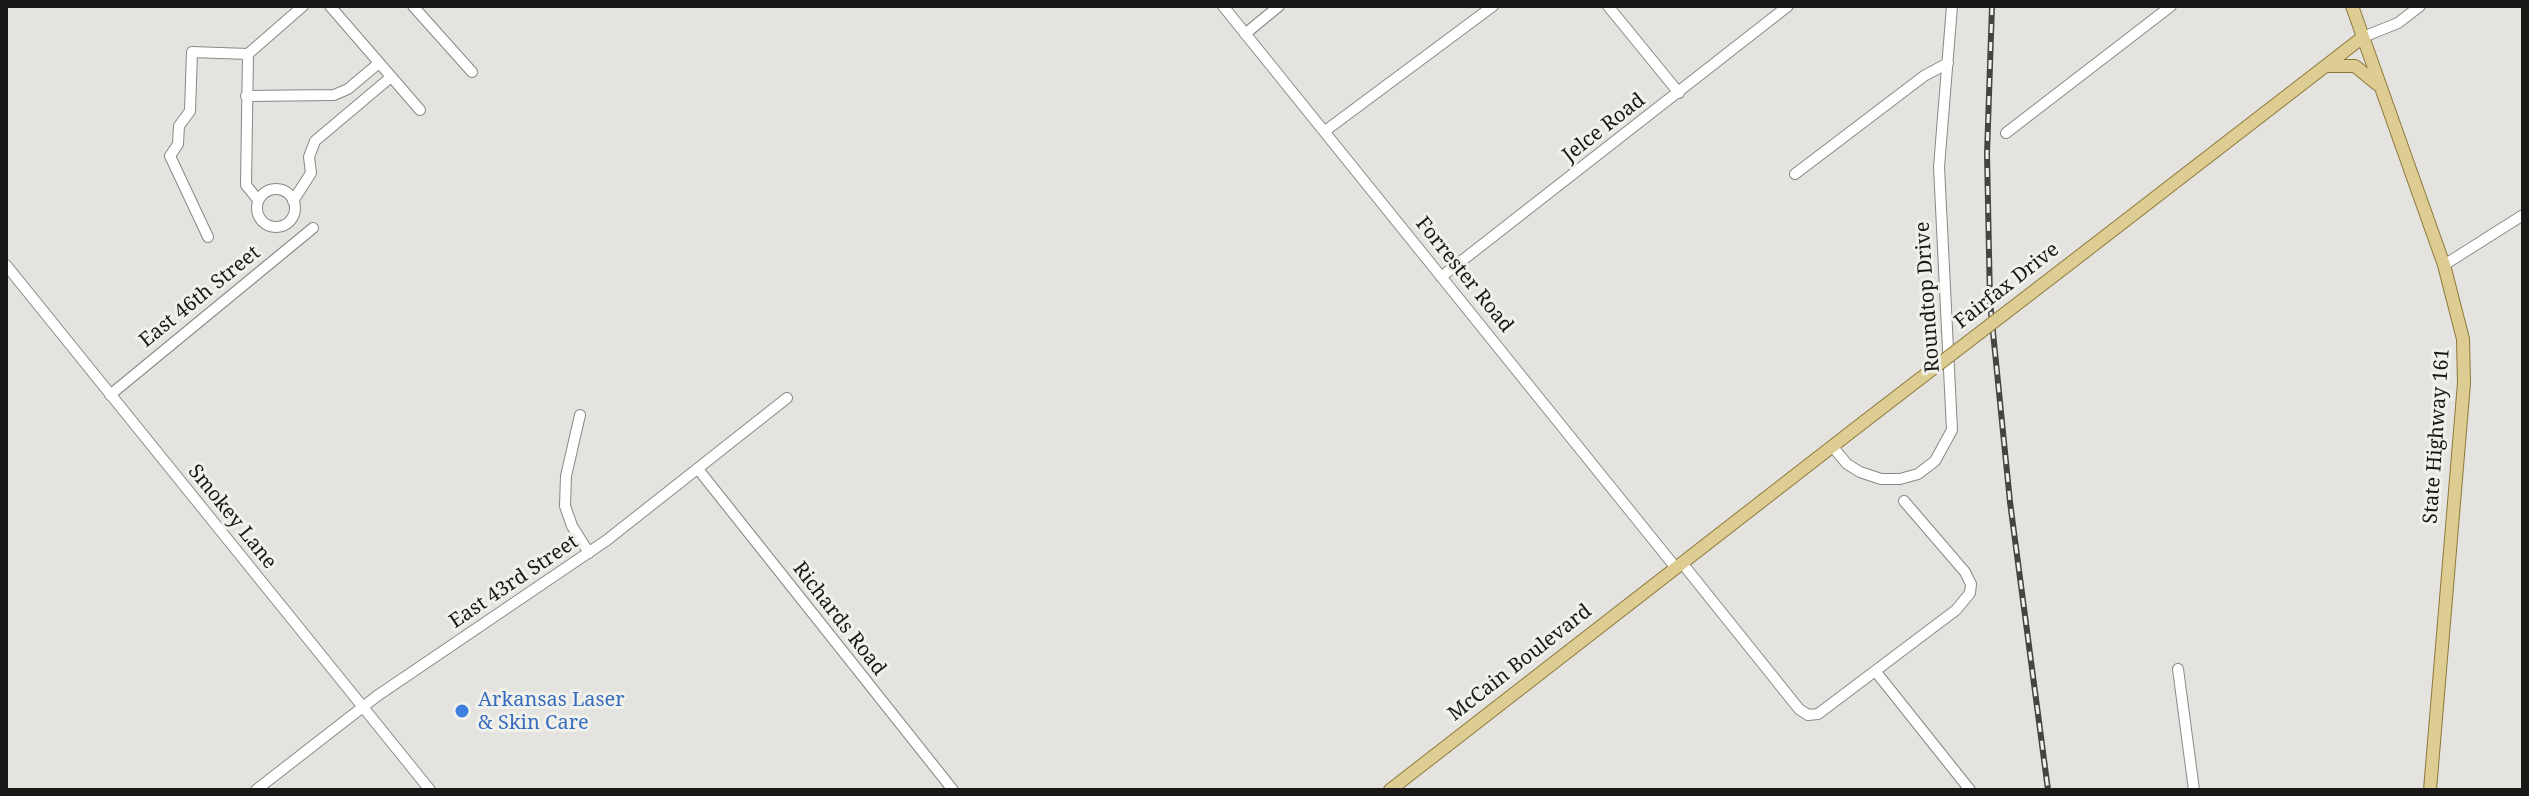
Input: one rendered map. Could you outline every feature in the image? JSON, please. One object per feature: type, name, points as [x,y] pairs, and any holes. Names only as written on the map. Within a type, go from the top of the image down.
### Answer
[{"type":"main road","name":"State Highway 161","points":[[2352,6],[2444,265],[2460,323],[2464,383],[2430,790]]},
{"type":"main road","name":"Fairfax Drive","points":[[1679,566],[2363,37]]},
{"type":"main road","points":[[2324,66],[2355,66],[2370,75],[2382,91]]},
{"type":"main road","name":"McCain Boulevard","points":[[1390,790],[1679,566]]},
{"type":"street","points":[[208,237],[170,156],[178,144],[179,126],[190,111],[192,52],[248,54],[303,6]]},
{"type":"street","points":[[330,6],[420,110]]},
{"type":"street","points":[[413,6],[472,72]]},
{"type":"street","name":"Forrester Road","points":[[1223,6],[1441,277],[1799,709],[1808,715],[1818,714],[1876,672]]},
{"type":"street","points":[[1245,34],[1279,6]]},
{"type":"street","points":[[1325,131],[1493,6]]},
{"type":"street","points":[[1608,6],[1679,93]]},
{"type":"street","name":"Jelce Road","points":[[1441,277],[1788,6]]},
{"type":"street","name":"Roundtop Drive","points":[[1832,446],[1847,464],[1860,472],[1894,480],[1912,476],[1929,466],[1944,450],[1950,436],[1954,416],[1941,258],[1939,167],[1952,6]]},
{"type":"street","points":[[2006,133],[2171,6]]},
{"type":"street","points":[[2363,37],[2398,23],[2420,6]]},
{"type":"street","points":[[248,54],[246,185],[258,200]]},
{"type":"street","points":[[246,96],[334,95],[348,89],[379,63]]},
{"type":"street","points":[[1795,174],[1924,76],[1948,63]]},
{"type":"street","points":[[287,223],[293,201],[311,173],[309,157],[315,141],[391,77]]},
{"type":"street","points":[[287,223],[264,224],[257,213],[258,200],[266,191],[278,189],[293,201]]},
{"type":"street","points":[[2444,265],[2523,215]]},
{"type":"street","points":[[287,223],[300,240]]},
{"type":"street","name":"East 46th Street","points":[[110,395],[313,228]]},
{"type":"street","name":"Smokey Lane","points":[[6,265],[430,790]]},
{"type":"street","name":"East 43rd Street","points":[[256,790],[361,707],[589,553],[787,398]]},
{"type":"street","points":[[580,415],[566,476],[565,506],[572,526],[589,553]]},
{"type":"street","name":"Richards Road","points":[[698,469],[953,790]]},
{"type":"street","points":[[1904,501],[1965,572],[1971,584],[1970,593],[1956,610],[1876,672],[1970,790]]},
{"type":"street","points":[[2178,669],[2194,790]]},
{"type":"railway","points":[[1992,6],[1987,154],[1990,302],[2010,502],[2048,790]]},
{"type":"place","name":"Arkansas Laser & Skin Care","points":[[462,711]]}]
